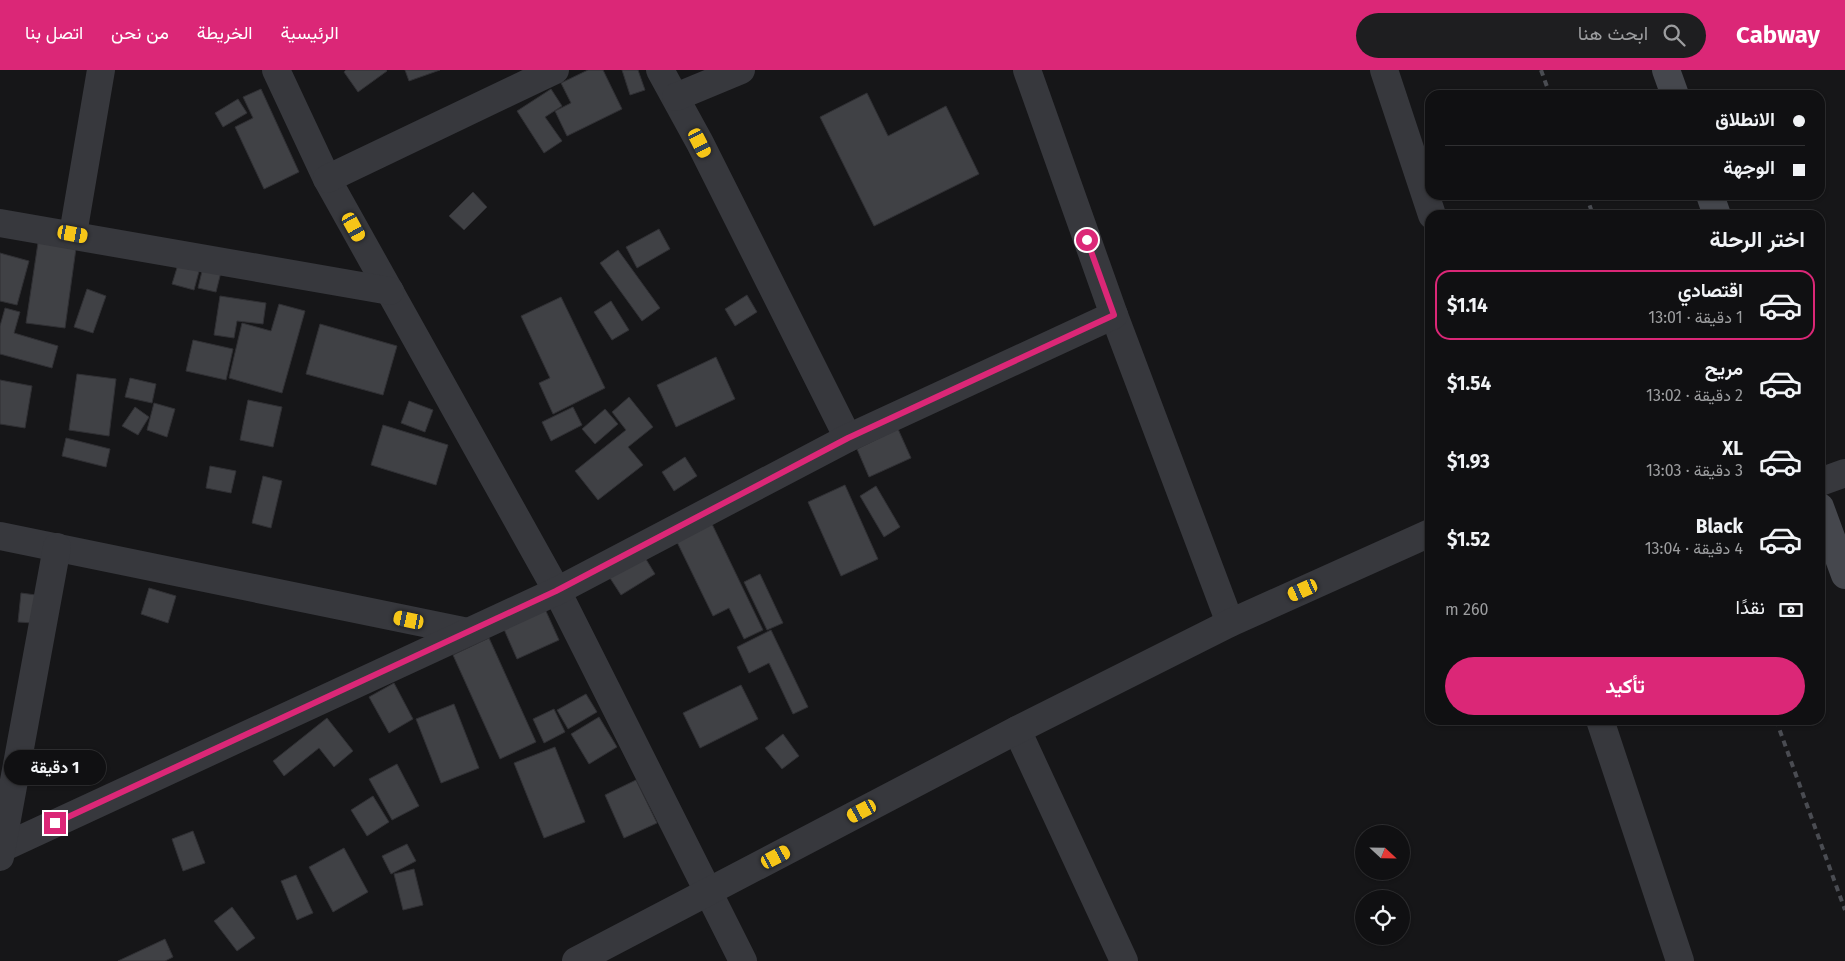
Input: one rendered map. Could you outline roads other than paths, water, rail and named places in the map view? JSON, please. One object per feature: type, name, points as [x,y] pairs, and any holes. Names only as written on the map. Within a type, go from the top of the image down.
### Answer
[{"type":"main road","points":[[1666,70],[1673,90]]},
{"type":"main road","points":[[1825,521],[1845,575]]},
{"type":"street","points":[[73,234],[101,70]]},
{"type":"street","points":[[276,70],[327,179],[556,591],[743,961]]},
{"type":"street","points":[[327,179],[555,70]]},
{"type":"street","points":[[660,70],[676,97],[848,438]]},
{"type":"street","points":[[676,97],[740,70]]},
{"type":"street","points":[[1027,70],[1114,315],[1230,623]]},
{"type":"street","points":[[1384,70],[1425,194]]},
{"type":"street","points":[[0,223],[73,234],[390,290]]},
{"type":"street","points":[[1,853],[556,591],[848,438],[1114,315]]},
{"type":"street","points":[[1825,480],[1845,473]]},
{"type":"street","points":[[576,961],[1017,730],[1230,623],[1425,535]]},
{"type":"street","points":[[0,536],[468,632]]},
{"type":"street","points":[[1,853],[57,547]]},
{"type":"street","points":[[1602,725],[1680,961]]},
{"type":"street","points":[[1017,730],[1124,961]]},
{"type":"railway","points":[[1541,70],[1548,90]]},
{"type":"railway","points":[[1588,200],[1591,210]]},
{"type":"railway","points":[[1778,725],[1845,910]]}]
